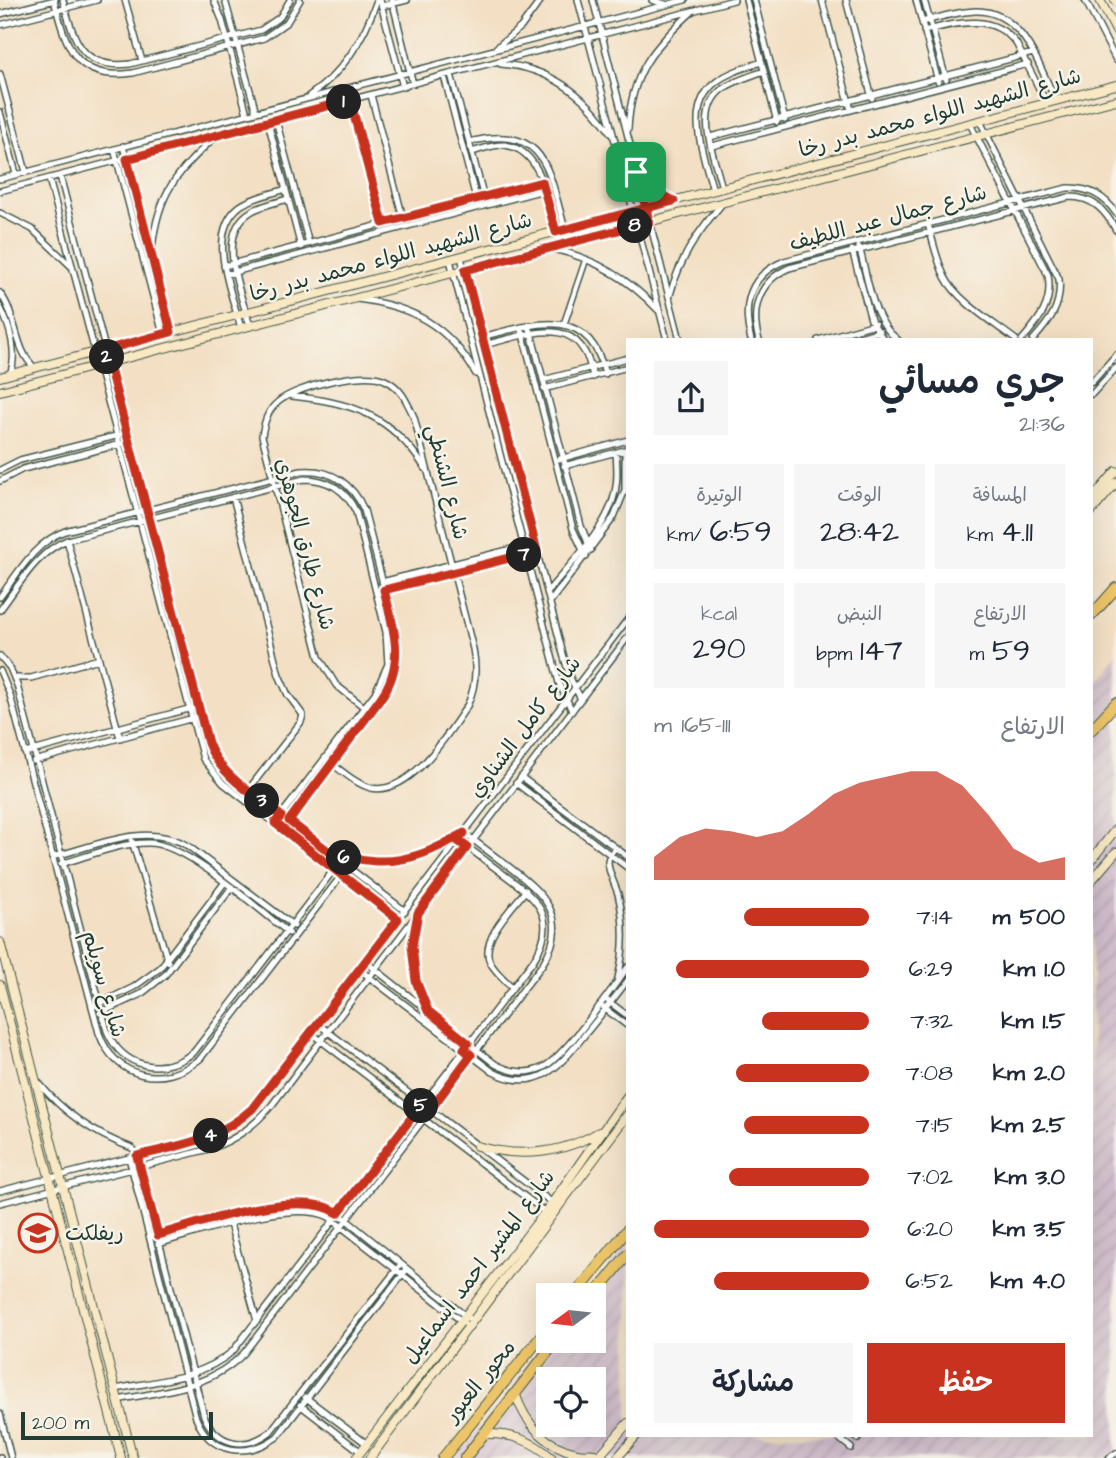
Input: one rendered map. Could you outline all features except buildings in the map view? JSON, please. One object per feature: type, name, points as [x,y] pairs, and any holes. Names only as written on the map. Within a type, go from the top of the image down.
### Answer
[{"type":"highway","points":[[1093,614],[1116,588]]},
{"type":"highway","points":[[1093,728],[1116,703]]},
{"type":"highway","points":[[585,1283],[626,1231]]},
{"type":"highway","points":[[605,1283],[626,1257]]},
{"type":"highway","name":"محور العبور","points":[[443,1458],[536,1343]]},
{"type":"highway","name":"محور العبور","points":[[465,1458],[547,1353]]},
{"type":"street","points":[[0,14],[54,0],[67,45],[85,66],[97,72],[125,74],[264,38],[287,22],[299,2],[290,1],[274,23],[261,30],[142,61],[112,65],[94,60],[74,39],[64,0]]},
{"type":"street","points":[[0,25],[97,0]]},
{"type":"street","points":[[125,0],[142,61]]},
{"type":"street","points":[[214,0],[247,114]]},
{"type":"street","points":[[225,0],[256,112]]},
{"type":"street","points":[[380,2],[407,0]]},
{"type":"street","points":[[492,51],[521,27],[541,0]]},
{"type":"street","points":[[578,0],[666,338]]},
{"type":"street","points":[[593,0],[680,338]]},
{"type":"street","points":[[652,0],[668,5]]},
{"type":"street","points":[[0,178],[685,0]]},
{"type":"street","points":[[0,191],[734,0]]},
{"type":"street","points":[[746,0],[779,129]]},
{"type":"street","points":[[754,0],[787,127]]},
{"type":"street","points":[[822,0],[851,110]]},
{"type":"street","points":[[846,0],[873,104]]},
{"type":"street","points":[[916,0],[940,87]]},
{"type":"street","points":[[924,0],[947,85]]},
{"type":"street","points":[[1085,0],[1116,60]]},
{"type":"street","points":[[1100,0],[1116,31]]},
{"type":"street","points":[[380,2],[403,87]]},
{"type":"street","points":[[304,99],[330,80],[352,55],[380,2]]},
{"type":"street","points":[[392,2],[413,84]]},
{"type":"street","points":[[627,136],[631,99],[642,68],[660,41],[694,10]]},
{"type":"street","points":[[922,22],[973,11],[992,13],[1015,27],[1032,52],[1056,101]]},
{"type":"street","points":[[924,31],[964,22],[986,23],[1009,35],[1028,64],[1047,104]]},
{"type":"street","points":[[274,23],[279,30]]},
{"type":"street","points":[[182,51],[184,59]]},
{"type":"street","points":[[710,137],[1032,52]]},
{"type":"street","points":[[171,53],[173,62]]},
{"type":"street","points":[[717,190],[698,127],[699,106],[703,96],[717,81],[762,62]]},
{"type":"street","points":[[494,63],[530,69],[563,84],[592,108],[615,139]]},
{"type":"street","points":[[712,146],[1028,64]]},
{"type":"street","points":[[717,190],[706,114],[712,99],[726,86],[764,71]]},
{"type":"street","points":[[0,74],[26,172]]},
{"type":"street","points":[[451,74],[486,205]]},
{"type":"street","points":[[443,76],[479,206]]},
{"type":"street","name":"شارع الشهيد اللواء محمد بدر رخا","points":[[0,377],[1116,85]]},
{"type":"street","points":[[371,95],[403,218]]},
{"type":"street","points":[[350,100],[383,223]]},
{"type":"street","name":"شارع الشهيد اللواء محمد بدر رخا","points":[[0,391],[1116,100]]},
{"type":"street","points":[[0,112],[16,174]]},
{"type":"street","points":[[276,120],[311,250]]},
{"type":"street","points":[[980,121],[1056,271],[1060,288],[1054,314],[1036,338]]},
{"type":"street","points":[[268,122],[303,253]]},
{"type":"street","points":[[970,124],[1044,266],[1050,285],[1050,295],[1043,314],[1024,338]]},
{"type":"street","points":[[151,255],[157,215],[170,186],[188,161],[217,135]]},
{"type":"street","points":[[469,142],[498,136],[515,138],[538,153],[547,168],[565,229]]},
{"type":"street","points":[[472,152],[500,145],[513,147],[531,159],[542,182],[556,232]]},
{"type":"street","points":[[123,146],[151,255],[167,333]]},
{"type":"street","points":[[114,149],[167,333]]},
{"type":"street","points":[[538,172],[547,168]]},
{"type":"street","points":[[636,172],[654,191],[674,201]]},
{"type":"street","points":[[60,176],[198,706],[214,757],[229,775],[405,911]]},
{"type":"street","points":[[49,179],[199,749],[209,768],[223,783],[398,919]]},
{"type":"street","points":[[224,265],[542,182]]},
{"type":"street","name":"شارع جمال عبد اللطيف","points":[[751,338],[746,313],[748,301],[758,280],[766,271],[784,261],[1010,202],[1076,188],[1102,197],[1116,212]]},
{"type":"street","points":[[242,314],[224,265],[223,236],[234,211],[248,201],[286,189]]},
{"type":"street","points":[[227,274],[544,190]]},
{"type":"street","name":"شارع جمال عبد اللطيف","points":[[759,338],[755,314],[760,294],[773,278],[789,268],[1069,197],[1083,198],[1102,209],[1116,230]]},
{"type":"street","points":[[245,327],[231,246],[239,223],[251,211],[288,199]]},
{"type":"street","points":[[670,299],[674,281],[689,247],[723,203]]},
{"type":"street","points":[[0,212],[32,229],[73,268]]},
{"type":"street","points":[[928,224],[940,266],[949,284],[962,298],[1013,338]]},
{"type":"street","points":[[858,242],[881,322],[896,338]]},
{"type":"street","points":[[850,244],[873,325],[882,338]]},
{"type":"street","points":[[550,248],[586,259],[626,281],[660,312]]},
{"type":"street","points":[[461,257],[568,671],[581,699]]},
{"type":"street","points":[[564,324],[586,259]]},
{"type":"street","points":[[450,260],[559,682],[565,701],[572,711]]},
{"type":"street","points":[[0,293],[13,317],[23,355],[35,368]]},
{"type":"street","points":[[354,299],[398,307],[430,322],[457,345],[481,383]]},
{"type":"street","points":[[0,307],[14,354],[10,374]]},
{"type":"street","points":[[3,321],[13,317]]},
{"type":"street","points":[[482,337],[529,325],[549,322],[564,324],[590,340],[605,374]]},
{"type":"street","points":[[825,338],[881,322]]},
{"type":"street","points":[[529,325],[565,466],[591,550]]},
{"type":"street","points":[[0,331],[16,326]]},
{"type":"street","points":[[521,327],[573,529],[586,557]]},
{"type":"street","points":[[856,338],[886,330]]},
{"type":"street","points":[[484,345],[553,331],[570,335],[586,351],[593,377]]},
{"type":"street","points":[[1093,381],[1116,355]]},
{"type":"street","points":[[535,382],[626,359]]},
{"type":"street","points":[[1093,393],[1115,369],[1108,364]]},
{"type":"street","points":[[538,391],[626,369]]},
{"type":"street","name":"شارع الشنطي","points":[[302,391],[362,375],[383,378],[401,391],[414,417],[475,660],[475,684],[467,706],[420,767],[401,784],[380,789],[369,788],[325,759]]},
{"type":"street","name":"شارع طارق الجوهري","points":[[302,391],[272,407],[263,426],[263,446],[319,657],[336,685],[364,707]]},
{"type":"street","points":[[289,396],[340,403],[371,415],[402,439],[428,472]]},
{"type":"street","points":[[0,470],[20,460],[127,433]]},
{"type":"street","points":[[555,460],[626,441]]},
{"type":"street","points":[[0,481],[23,469],[129,442]]},
{"type":"street","points":[[550,602],[609,527],[626,482],[626,449],[558,468]]},
{"type":"street","points":[[547,592],[607,515],[617,480],[616,452]]},
{"type":"street","points":[[0,597],[32,554],[50,538],[65,531],[311,470],[327,473],[346,483],[356,494],[364,510],[397,642],[396,667],[384,694],[282,829]]},
{"type":"street","points":[[1093,498],[1116,471]]},
{"type":"street","points":[[0,610],[40,558],[52,547],[67,540],[274,487],[313,479],[332,484],[347,496],[356,512],[388,642],[388,664],[381,684],[275,823]]},
{"type":"street","points":[[1093,510],[1116,483]]},
{"type":"street","points":[[233,497],[279,675],[288,695],[303,715],[301,722],[248,790]]},
{"type":"street","points":[[67,540],[120,738]]},
{"type":"street","points":[[374,584],[535,543]]},
{"type":"street","points":[[376,592],[537,551]]},
{"type":"street","name":"شارع كامل الشناوي","points":[[0,1191],[203,1139],[230,1127],[262,1098],[626,622]]},
{"type":"street","name":"شارع كامل الشناوي","points":[[0,1203],[209,1149],[238,1137],[261,1117],[626,640]]},
{"type":"street","name":"شارع سويلم","points":[[0,656],[14,678],[102,1012],[111,1040],[125,1057],[145,1066],[156,1067],[186,1059],[201,1044],[340,860]]},
{"type":"street","points":[[2,673],[14,678],[31,678],[99,659]]},
{"type":"street","name":"شارع سويلم","points":[[2,673],[103,1044],[125,1068],[145,1076],[176,1073],[200,1059],[348,867]]},
{"type":"street","points":[[25,753],[198,706]]},
{"type":"street","points":[[28,763],[201,716]]},
{"type":"street","points":[[521,777],[626,856]]},
{"type":"street","points":[[516,783],[626,866]]},
{"type":"street","points":[[1093,858],[1116,829]]},
{"type":"street","points":[[118,1401],[196,1384],[216,1375],[237,1360],[549,954],[555,928],[553,915],[541,892],[464,833],[433,850],[408,858],[383,861],[347,858],[340,860]]},
{"type":"street","points":[[52,857],[130,836],[150,834],[170,837],[188,846],[299,930]]},
{"type":"street","points":[[130,836],[167,960],[172,968]]},
{"type":"street","points":[[115,1389],[193,1373],[225,1358],[257,1321],[533,961],[544,940],[543,916],[539,906],[526,890],[458,841]]},
{"type":"street","points":[[55,865],[133,844],[153,843],[174,848],[294,937]]},
{"type":"street","points":[[615,848],[608,863],[618,894],[623,931],[618,981]]},
{"type":"street","points":[[1093,879],[1116,852]]},
{"type":"street","points":[[92,1007],[143,982],[167,960],[229,877]]},
{"type":"street","points":[[94,1015],[149,988],[172,968],[235,882]]},
{"type":"street","points":[[512,987],[490,962],[488,943],[526,890]]},
{"type":"street","points":[[418,913],[412,946],[413,966],[428,1011]]},
{"type":"street","points":[[0,942],[133,1458]]},
{"type":"street","points":[[366,962],[495,1064],[523,1072],[543,1068],[559,1055],[626,970]]},
{"type":"street","points":[[360,970],[493,1072],[512,1079],[544,1076],[561,1064],[626,983]]},
{"type":"street","points":[[0,985],[121,1458]]},
{"type":"street","points":[[604,998],[626,1014]]},
{"type":"street","points":[[599,1004],[626,1025]]},
{"type":"street","points":[[318,1024],[556,1206]]},
{"type":"street","points":[[312,1033],[548,1215]]},
{"type":"street","points":[[34,1077],[69,1114],[99,1133],[132,1148],[137,1156],[208,1425],[223,1439],[243,1444],[262,1437],[276,1425],[401,1264]]},
{"type":"street","name":"شارع المشير احمد اسماعيل","points":[[556,1206],[602,1130],[626,1098]]},
{"type":"street","name":"شارع المشير احمد اسماعيل","points":[[361,1451],[467,1321],[626,1117]]},
{"type":"street","points":[[477,1146],[507,1152],[539,1153],[569,1147],[602,1130]]},
{"type":"street","points":[[129,1158],[196,1418],[205,1436],[219,1448],[233,1453],[256,1451],[281,1433],[407,1269]]},
{"type":"street","points":[[149,1237],[277,1205],[317,1205],[338,1213],[467,1321]]},
{"type":"street","points":[[152,1246],[270,1214],[317,1212],[333,1220],[402,1275],[467,1321]]},
{"type":"street","points":[[230,1224],[257,1321]]},
{"type":"street","points":[[364,1246],[370,1239]]},
{"type":"street","points":[[378,1293],[384,1298]]},
{"type":"street","name":"شارع المشير احمد اسماعيل","points":[[370,1458],[467,1321]]},
{"type":"street","points":[[515,1393],[526,1418],[544,1438],[581,1456],[589,1453],[602,1456],[626,1426]]},
{"type":"street","points":[[300,1394],[339,1423],[361,1451]]},
{"type":"street","points":[[295,1401],[361,1451]]},
{"type":"street","points":[[0,1414],[11,1458]]},
{"type":"street","points":[[333,1430],[339,1423]]},
{"type":"street","points":[[483,1434],[505,1434],[527,1440],[552,1458]]},
{"type":"street","points":[[617,1458],[635,1437]]},
{"type":"street","points":[[837,1437],[851,1448]]},
{"type":"street","points":[[1109,1458],[1116,1453]]},
{"type":"shaded area","points":[[1116,654],[1116,1458],[456,1458],[539,1353],[606,1353],[606,1283],[596,1283],[626,1245],[626,1437],[1093,1437],[1093,685]]},
{"type":"place","name":"ريفلكت","points":[[38,1233]]},
{"type":"route","points":[[636,172],[646,208],[556,232],[542,182],[383,223],[350,100],[127,159],[171,332],[105,350],[208,743],[214,757],[229,775],[281,816],[275,823],[398,919],[262,1098],[241,1119],[203,1139],[137,1156],[158,1235],[277,1205],[317,1205],[338,1213],[422,1104],[430,1110],[471,1055],[464,1049],[468,1043],[428,1011],[416,981],[412,946],[418,913],[467,847],[458,841],[464,833],[433,850],[400,860],[340,860],[289,821],[380,699],[392,678],[396,667],[397,642],[384,590],[537,551],[465,270],[649,222],[646,208],[674,201],[654,191],[636,172]]}]
